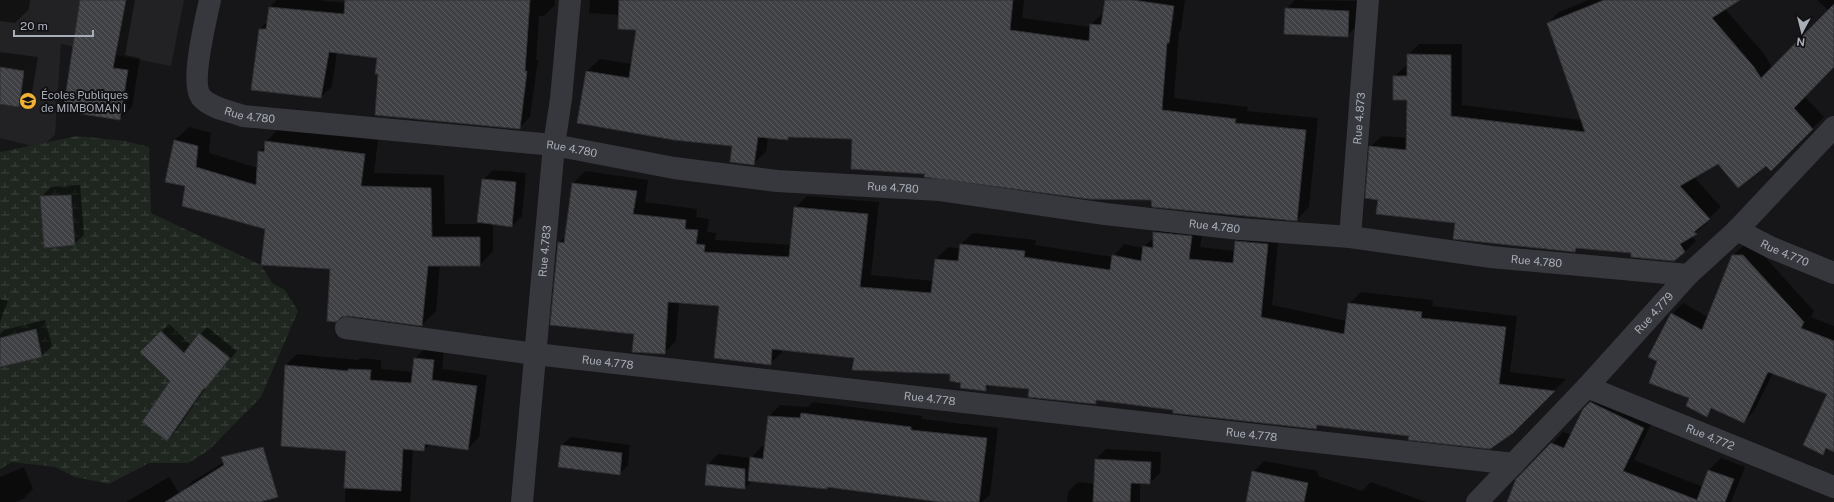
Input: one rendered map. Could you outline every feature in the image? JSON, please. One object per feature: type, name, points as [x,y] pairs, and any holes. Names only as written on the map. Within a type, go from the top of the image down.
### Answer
[{"type":"street","name":"Rue 4.780","points":[[210,0],[198,67],[197,85],[201,97],[216,107],[243,116],[554,145],[674,168],[777,181],[940,190],[1105,214],[1240,229],[1350,237],[1491,257],[1688,275]]},
{"type":"street","name":"Rue 4.783","points":[[527,502],[536,354],[554,145],[561,99],[570,0]]},
{"type":"street","name":"Rue 4.873","points":[[1350,237],[1368,0]]},
{"type":"street","name":"Rue 4.779","points":[[1477,502],[1587,387],[1688,275],[1737,230],[1834,127]]},
{"type":"street","name":"Rue 4.770","points":[[1737,230],[1772,248],[1834,274]]},
{"type":"street","name":"Rue 4.778","points":[[346,328],[536,354],[1514,464]]},
{"type":"street","name":"Rue 4.772","points":[[1587,387],[1834,487]]},
{"type":"shaded area","name":"Écoles Publiques de MIMBOMAN I","points":[[0,0],[184,0],[171,66],[61,44],[55,135],[40,148],[0,138]]},
{"type":"green space","points":[[77,136],[125,141],[149,147],[151,213],[261,265],[272,283],[285,290],[298,311],[261,397],[209,450],[188,463],[149,463],[109,484],[75,477],[55,467],[12,462],[0,469],[0,152]]},
{"type":"building","points":[[80,0],[126,0],[113,68],[128,70],[120,120],[63,111]]},
{"type":"building","points":[[345,0],[530,0],[525,71],[527,71],[520,129],[375,115],[378,74],[375,74],[377,58],[329,52],[321,98],[251,90],[259,29],[266,29],[269,7],[344,14]]},
{"type":"building","points":[[619,0],[1013,0],[1010,30],[1089,41],[1090,24],[1101,25],[1105,0],[1133,0],[1174,6],[1169,43],[1167,43],[1162,110],[1236,119],[1235,123],[1306,130],[1297,221],[1152,207],[1151,200],[1088,199],[924,177],[925,174],[851,169],[852,139],[788,137],[788,140],[758,137],[754,165],[730,162],[732,146],[674,140],[577,123],[586,71],[629,78],[636,30],[618,29]]},
{"type":"building","points":[[1604,0],[1740,0],[1712,18],[1754,67],[1761,78],[1834,4],[1834,67],[1794,108],[1813,129],[1771,171],[1766,166],[1738,188],[1718,164],[1680,186],[1710,219],[1694,232],[1697,234],[1680,244],[1685,252],[1674,261],[1631,257],[1631,253],[1576,248],[1575,252],[1453,239],[1455,223],[1376,214],[1378,200],[1365,198],[1369,146],[1406,150],[1407,100],[1393,100],[1393,76],[1407,76],[1407,54],[1451,55],[1451,116],[1585,132],[1547,23]]},
{"type":"building","points":[[1285,8],[1349,11],[1348,37],[1284,34]]},
{"type":"building","points":[[0,67],[24,71],[19,107],[0,104]]},
{"type":"building","points":[[174,140],[198,146],[196,167],[256,185],[258,151],[264,152],[265,141],[365,154],[361,186],[431,188],[432,237],[480,237],[480,266],[428,266],[422,326],[348,316],[341,317],[336,322],[327,321],[330,269],[261,265],[265,229],[182,206],[185,186],[165,182]]},
{"type":"building","points":[[482,179],[516,182],[512,227],[477,222]]},
{"type":"building","points":[[572,183],[637,191],[633,214],[686,220],[685,229],[698,230],[696,244],[705,245],[704,252],[789,257],[794,207],[868,214],[860,287],[931,293],[935,259],[958,261],[960,244],[1025,251],[1024,257],[1110,270],[1112,255],[1141,261],[1143,246],[1153,248],[1153,232],[1192,236],[1189,259],[1233,263],[1235,241],[1268,244],[1261,317],[1344,334],[1348,303],[1422,312],[1421,318],[1506,327],[1499,384],[1555,391],[1513,433],[1490,449],[1408,440],[1409,436],[1317,425],[1316,429],[1173,413],[1173,410],[1096,400],[1096,404],[1028,397],[1029,389],[986,385],[986,391],[960,388],[961,383],[950,381],[950,374],[852,370],[854,358],[772,349],[771,365],[714,358],[719,306],[668,302],[665,354],[632,352],[634,334],[550,325],[558,242],[564,243]]},
{"type":"building","points":[[71,195],[75,245],[44,248],[40,196]]},
{"type":"building","points":[[1732,255],[1743,255],[1804,322],[1801,328],[1834,341],[1834,452],[1826,448],[1823,455],[1803,445],[1827,394],[1768,372],[1744,423],[1711,408],[1707,417],[1686,406],[1689,398],[1649,383],[1657,361],[1648,357],[1671,313],[1702,330]]},
{"type":"building","points":[[36,329],[42,357],[0,367],[0,338]]},
{"type":"building","points":[[161,331],[184,353],[199,333],[230,358],[205,389],[204,388],[167,441],[142,422],[170,381],[140,352]]},
{"type":"building","points":[[414,358],[434,360],[432,380],[477,386],[468,450],[425,444],[424,451],[403,449],[401,491],[344,488],[346,451],[281,446],[285,365],[348,371],[348,369],[371,370],[370,380],[411,383]]},
{"type":"building","points":[[1590,402],[1644,428],[1623,471],[1697,500],[1708,470],[1734,479],[1725,502],[1507,502],[1516,479],[1551,443],[1564,448],[1583,409]]},
{"type":"building","points":[[801,413],[911,427],[911,430],[987,438],[979,502],[940,502],[827,487],[827,489],[748,481],[750,457],[763,459],[768,416],[800,418]]},
{"type":"building","points":[[561,445],[622,453],[620,475],[558,467]]},
{"type":"building","points":[[263,447],[278,497],[260,502],[165,502],[224,465],[221,457]]},
{"type":"building","points":[[1095,459],[1151,462],[1150,484],[1131,483],[1130,502],[1093,502]]},
{"type":"building","points":[[707,464],[745,469],[745,489],[705,485]]},
{"type":"building","points":[[1252,471],[1308,483],[1304,502],[1246,502]]},
{"type":"place","name":"Écoles Publiques de MIMBOMAN I","points":[[28,101]]}]
